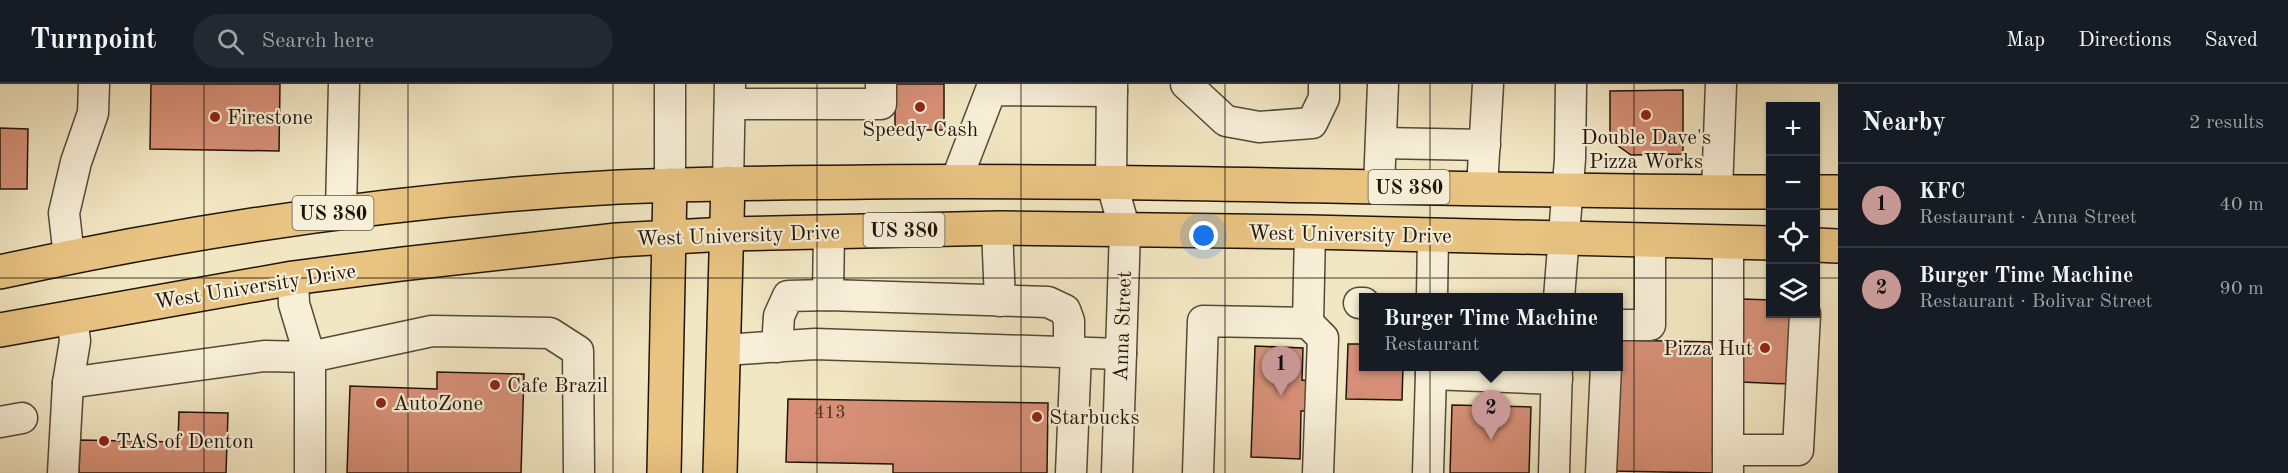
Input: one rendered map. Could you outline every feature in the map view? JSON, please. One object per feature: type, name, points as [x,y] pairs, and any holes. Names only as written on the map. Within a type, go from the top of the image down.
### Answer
[{"type":"main road","name":"US 380","points":[[0,272],[69,257],[341,212],[507,195],[670,185],[1111,181],[1766,192]]},
{"type":"main road","points":[[720,473],[728,183]]},
{"type":"main road","points":[[664,473],[670,185]]},
{"type":"main road","points":[[1820,192],[1838,192]]},
{"type":"main road","name":"West University Drive","points":[[0,330],[293,278],[564,245],[727,234],[997,228],[1310,232],[1766,243]]},
{"type":"main road","points":[[1820,245],[1838,246]]},
{"type":"street","points":[[69,257],[64,213],[76,162],[93,113],[94,84]]},
{"type":"street","points":[[341,212],[344,84]]},
{"type":"street","points":[[670,84],[670,185]]},
{"type":"street","points":[[1186,84],[1226,121],[1259,127],[1312,123],[1324,98],[1324,84]]},
{"type":"street","points":[[1380,187],[1383,84]]},
{"type":"street","points":[[1482,188],[1488,84]]},
{"type":"street","points":[[1559,293],[1568,189],[1571,84]]},
{"type":"street","points":[[1717,191],[1721,84]]},
{"type":"street","points":[[956,181],[991,90],[1112,88]]},
{"type":"street","name":"Anna Street","points":[[1112,88],[1111,181],[1125,230],[1117,473]]},
{"type":"street","points":[[728,183],[730,94],[870,91]]},
{"type":"street","points":[[1381,143],[1485,145]]},
{"type":"street","points":[[997,228],[1000,301]]},
{"type":"street","points":[[828,295],[829,232]]},
{"type":"street","points":[[1308,323],[1310,232]]},
{"type":"street","points":[[1432,293],[1433,236]]},
{"type":"street","points":[[1623,325],[1650,325],[1650,240]]},
{"type":"street","points":[[1728,242],[1728,462],[1798,450],[1805,318]]},
{"type":"street","points":[[293,278],[294,304],[310,357],[310,473]]},
{"type":"street","points":[[777,347],[779,316],[788,296],[828,295],[1048,302],[1065,310],[1069,321],[1074,407],[1071,473]]},
{"type":"street","points":[[63,473],[68,383],[75,341],[72,316]]},
{"type":"street","points":[[1198,473],[1203,321],[1308,323],[1323,338],[1318,473]]},
{"type":"street","points":[[68,383],[264,356],[310,357],[432,331],[550,333],[578,351],[579,473]]},
{"type":"street","points":[[724,350],[815,344],[1121,354]]},
{"type":"street","points":[[1428,473],[1431,371]]},
{"type":"street","points":[[1473,371],[1557,373],[1554,473]]},
{"type":"street","points":[[1601,473],[1606,371]]},
{"type":"building","name":"Firestone","points":[[151,84],[280,84],[279,151],[150,149]]},
{"type":"building","name":"Speedy Cash","points":[[895,84],[944,84],[944,130],[895,130]]},
{"type":"building","name":"Double Dave's Pizza Works","points":[[1683,90],[1683,154],[1631,155],[1610,140],[1610,91]]},
{"type":"building","points":[[0,128],[28,129],[27,189],[0,189]]},
{"type":"building","name":"Pizza Hut","points":[[1743,299],[1766,300],[1766,318],[1790,318],[1788,384],[1741,382]]},
{"type":"building","points":[[1623,340],[1716,342],[1713,473],[1612,471],[1617,371],[1623,371]]},
{"type":"building","points":[[1348,344],[1359,344],[1359,371],[1403,371],[1402,400],[1346,399]]},
{"type":"building","points":[[1255,346],[1303,348],[1302,380],[1309,381],[1308,411],[1301,411],[1300,459],[1251,457]]},
{"type":"building","points":[[437,372],[524,374],[521,473],[347,473],[350,386],[437,389]]},
{"type":"building","points":[[788,399],[1048,403],[1047,473],[893,473],[893,464],[786,462]]},
{"type":"building","points":[[1452,405],[1531,407],[1529,473],[1450,473]]},
{"type":"building","name":"TAS of Denton","points":[[179,412],[228,413],[226,473],[79,473],[80,440],[178,442]]},
{"type":"place","name":"Speedy Cash","points":[[920,107]]},
{"type":"place","name":"Double Dave's Pizza Works","points":[[1646,115]]},
{"type":"place","name":"Firestone","points":[[215,117]]},
{"type":"place","name":"Pizza Hut","points":[[1765,348]]},
{"type":"place","name":"Cafe Brazil","points":[[495,385]]},
{"type":"place","name":"KFC","points":[[1281,396]]},
{"type":"place","name":"AutoZone","points":[[381,403]]},
{"type":"place","name":"Starbucks","points":[[1037,417]]},
{"type":"place","name":"Burger Time Machine","points":[[1491,440]]},
{"type":"place","name":"TAS of Denton","points":[[104,441]]}]
